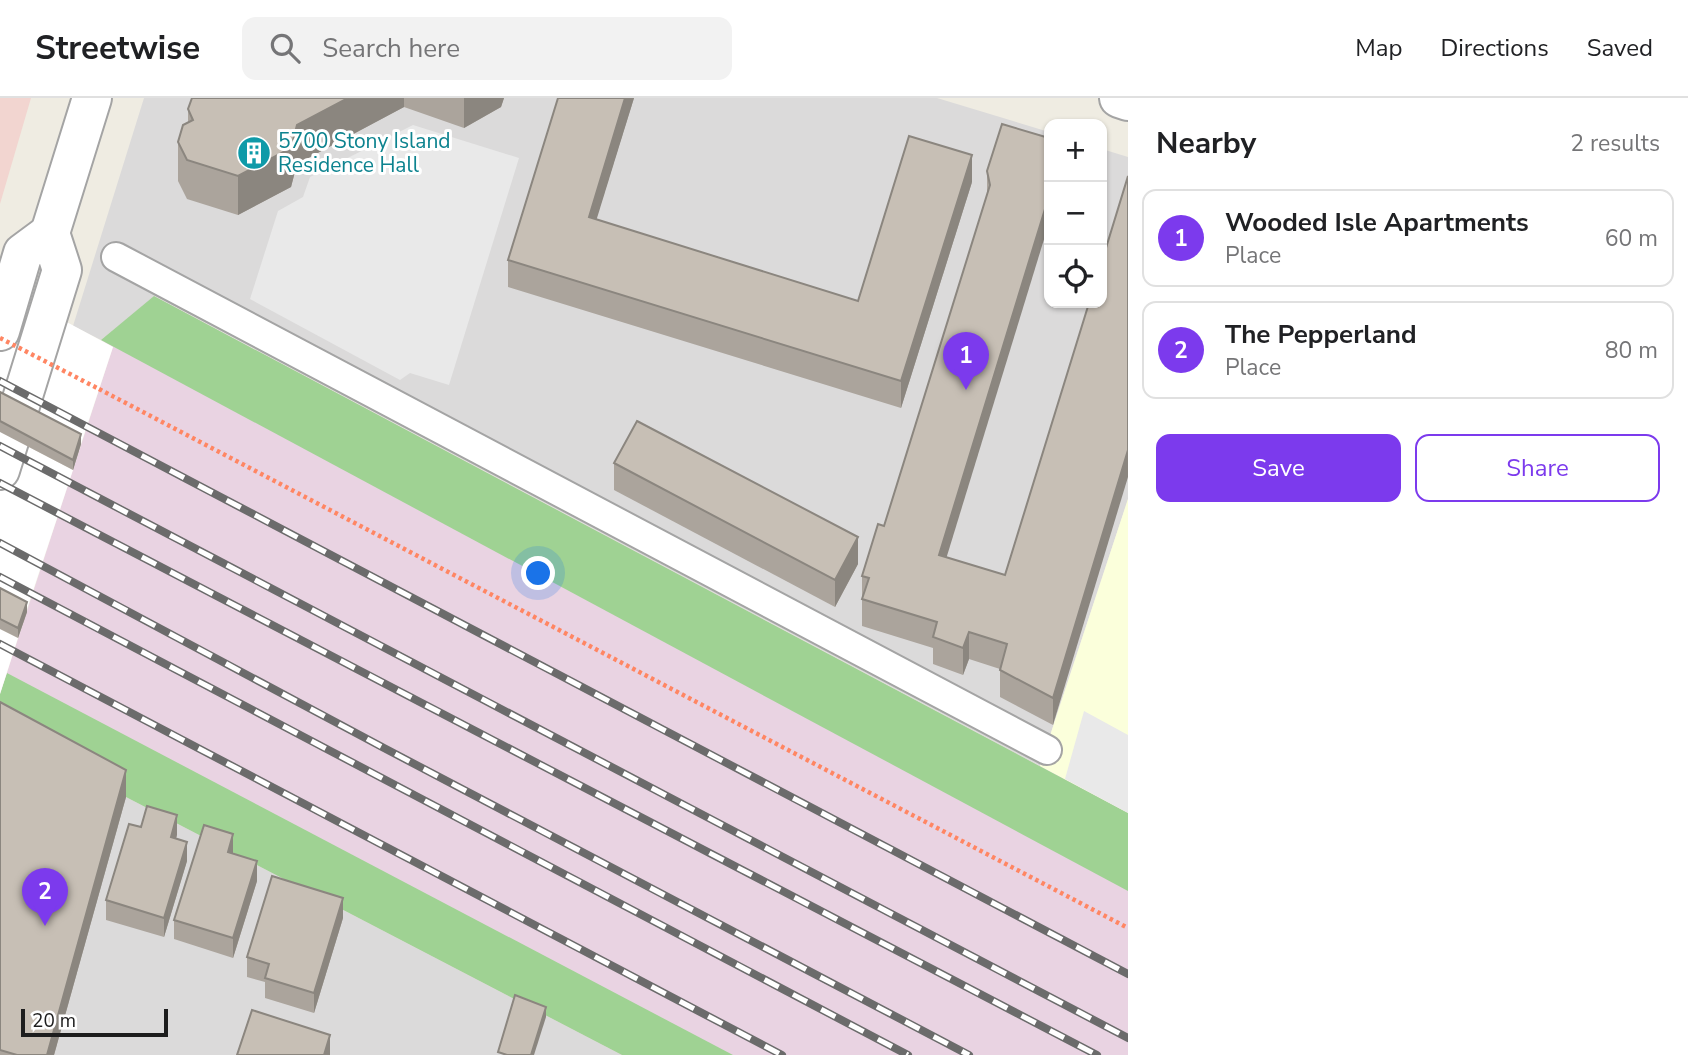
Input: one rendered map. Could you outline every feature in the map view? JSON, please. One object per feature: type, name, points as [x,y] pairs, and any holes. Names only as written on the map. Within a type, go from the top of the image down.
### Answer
[{"type":"street","points":[[0,470],[62,270],[50,233],[92,98]]},
{"type":"street","points":[[1119,98],[1128,101]]},
{"type":"street","points":[[0,331],[23,253],[50,233]]},
{"type":"lane","points":[[116,257],[1047,750]]},
{"type":"path","points":[[0,338],[1128,928]]},
{"type":"shaded area","points":[[0,98],[31,98],[0,204]]},
{"type":"shaded area","points":[[144,98],[937,98],[1044,130],[1044,308],[1107,308],[1107,151],[1128,157],[1128,499],[1040,766],[155,296],[101,340],[73,326]]},
{"type":"shaded area","points":[[413,125],[519,158],[449,385],[410,373],[400,380],[250,299],[278,211],[303,197],[310,177]]},
{"type":"shaded area","points":[[154,296],[1128,813],[1128,1055],[622,1055],[126,797],[0,694],[113,347],[101,340]]},
{"type":"shaded area","points":[[1128,499],[1128,813],[1040,766]]},
{"type":"shaded area","points":[[1084,711],[1128,735],[1128,813],[1065,779]]},
{"type":"shaded area","points":[[0,729],[126,797],[622,1055],[0,1055]]},
{"type":"green space","points":[[154,296],[1128,813],[1128,891],[101,340]]},
{"type":"green space","points":[[7,673],[733,1055],[622,1055],[126,797],[0,729],[0,694]]},
{"type":"pier","points":[[0,286],[113,347],[81,444],[0,402]]},
{"type":"pier","points":[[0,432],[73,470],[26,612],[0,598]]},
{"type":"pier","points":[[0,629],[18,638],[0,694]]},
{"type":"building","points":[[192,98],[348,98],[297,125],[291,148],[238,176],[187,160],[178,142],[183,125],[193,120],[188,109]]},
{"type":"building","points":[[558,98],[625,98],[589,217],[858,301],[909,136],[972,155],[901,381],[508,260]]},
{"type":"building","points":[[1002,124],[1044,137],[1044,212],[939,555],[1005,575],[1087,308],[1107,308],[1107,245],[1128,176],[1128,450],[1053,698],[1000,670],[1007,644],[969,632],[963,648],[933,637],[937,622],[862,599],[869,578],[862,576],[878,524],[884,526],[990,185],[987,171]]},
{"type":"building","points":[[0,392],[81,434],[73,460],[0,421]]},
{"type":"building","points":[[637,421],[858,537],[835,580],[614,463]]},
{"type":"building","points":[[0,588],[27,602],[18,628],[0,619]]},
{"type":"building","points":[[0,702],[126,770],[47,1055],[17,1055],[0,1050]]},
{"type":"building","points":[[147,806],[177,815],[171,837],[187,842],[164,918],[106,900],[129,824],[141,827]]},
{"type":"building","points":[[204,825],[233,834],[228,852],[257,861],[233,938],[174,920]]},
{"type":"building","points":[[272,876],[343,898],[314,993],[265,978],[269,964],[247,957]]},
{"type":"building","points":[[515,995],[546,1007],[531,1055],[507,1055],[498,1052]]},
{"type":"building","points":[[252,1010],[330,1035],[324,1055],[237,1055]]},
{"type":"railway","points":[[0,381],[1128,974]]},
{"type":"railway","points":[[0,446],[1128,1038]]},
{"type":"railway","points":[[0,483],[1097,1055]]},
{"type":"railway","points":[[0,543],[969,1055]]},
{"type":"railway","points":[[0,577],[908,1055]]},
{"type":"railway","points":[[0,644],[782,1055]]},
{"type":"place","name":"5700 Stony Island Residence Hall","points":[[254,153]]},
{"type":"place","name":"Wooded Isle Apartments","points":[[966,390]]},
{"type":"place","name":"The Pepperland","points":[[45,926]]}]
